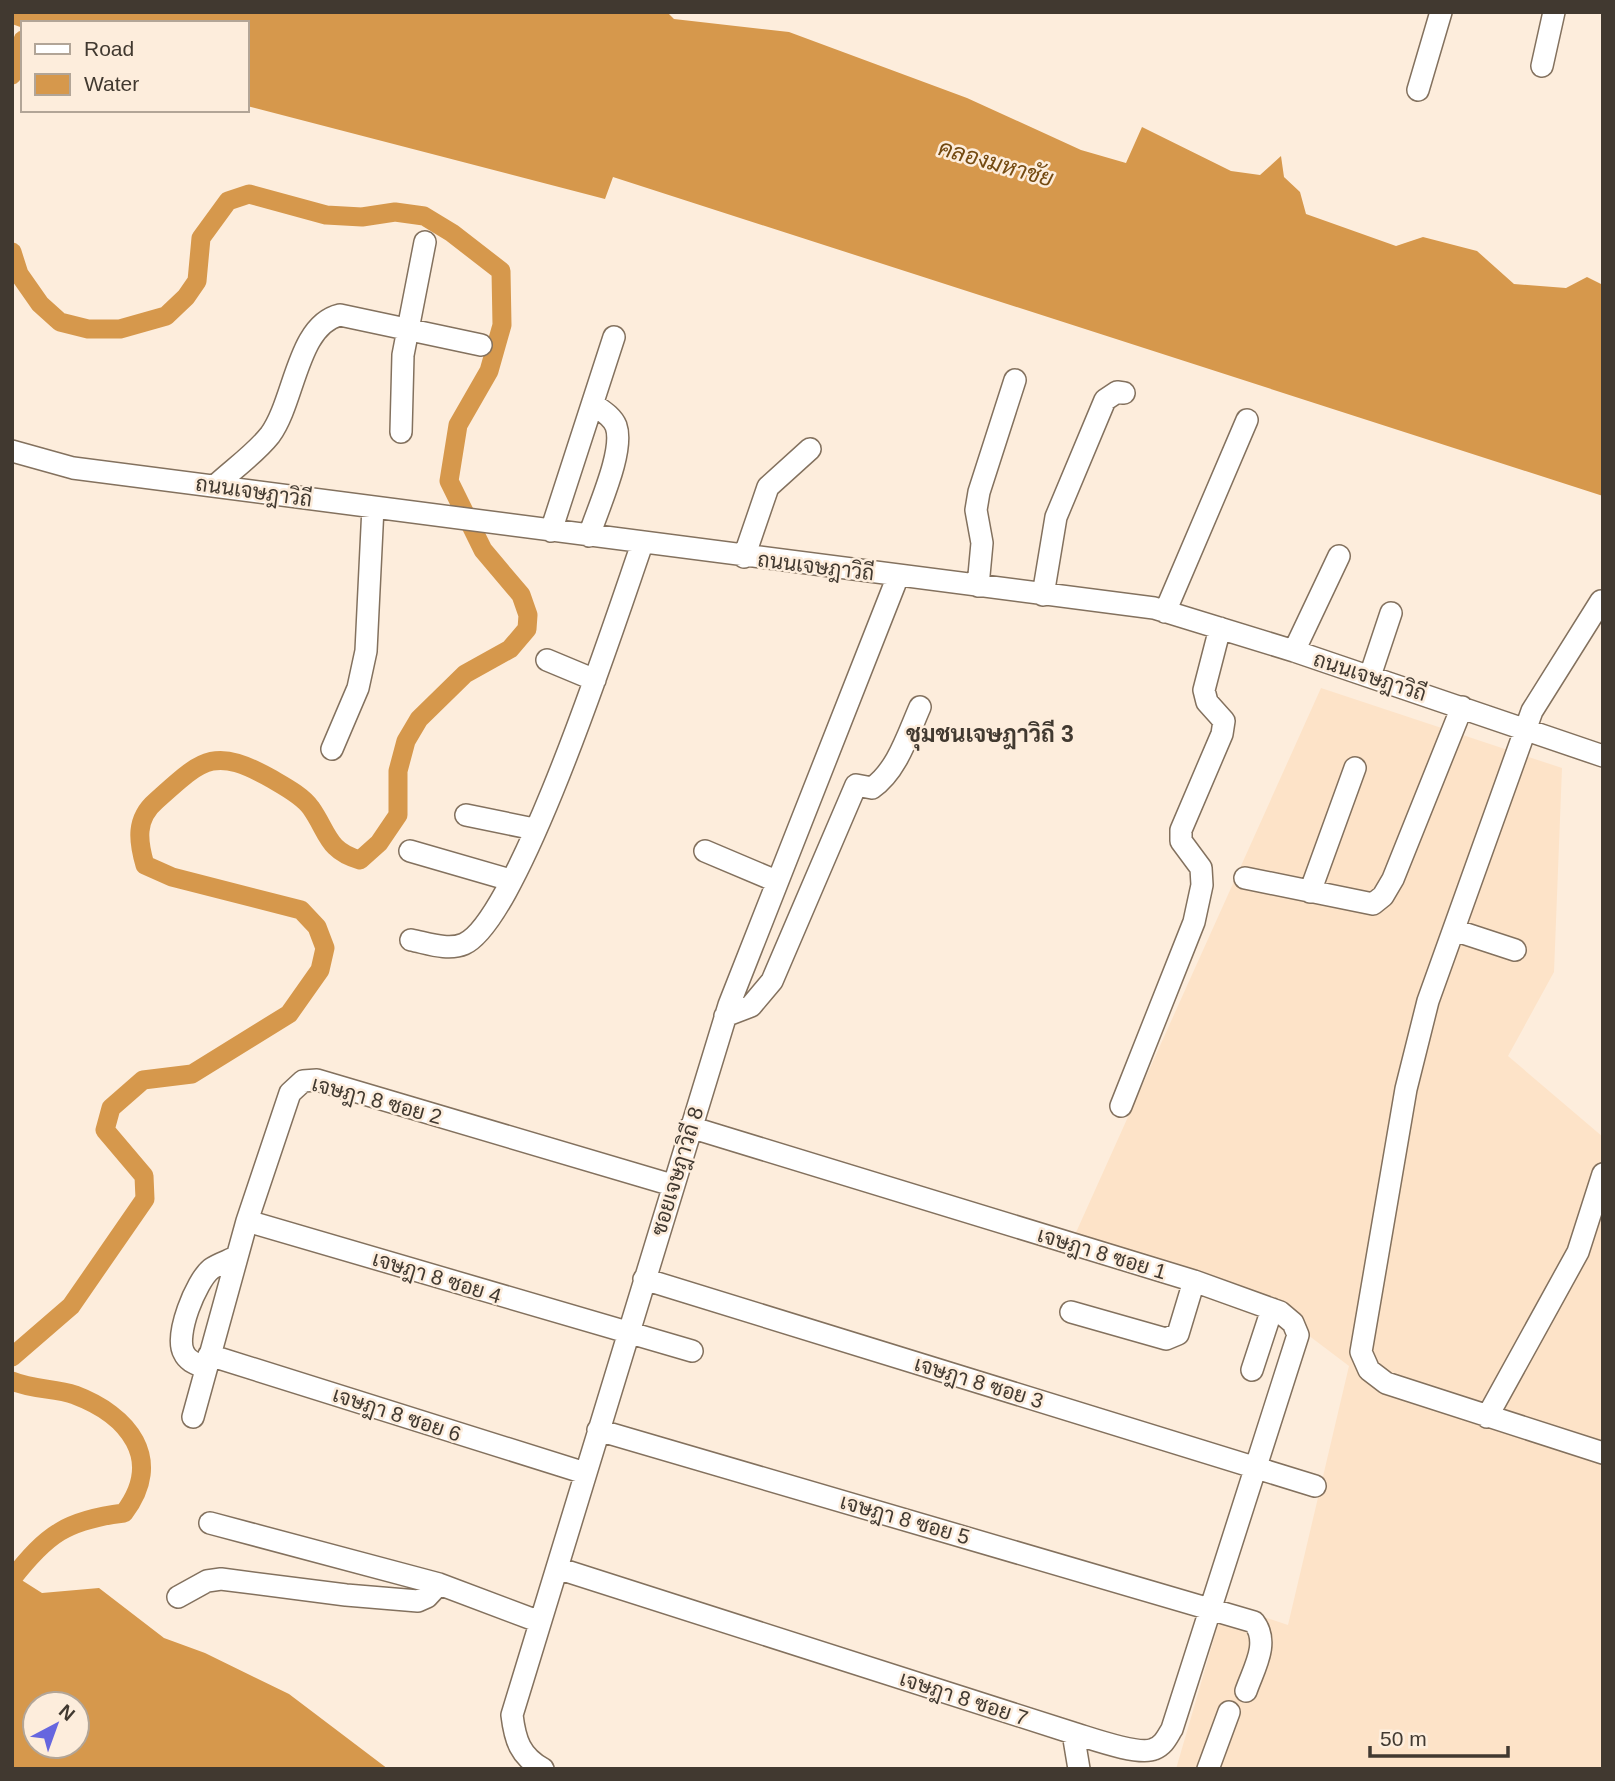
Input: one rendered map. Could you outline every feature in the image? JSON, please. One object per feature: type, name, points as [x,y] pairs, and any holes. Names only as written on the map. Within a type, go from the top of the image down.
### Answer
[{"type":"street","points":[[1418,90],[1441,12]]},
{"type":"street","points":[[1542,66],[1555,12]]},
{"type":"street","points":[[401,432],[400,383],[425,242]]},
{"type":"street","points":[[215,486],[268,437],[282,415],[310,335],[330,317],[340,315],[481,345]]},
{"type":"street","points":[[551,531],[614,337]]},
{"type":"street","points":[[978,586],[982,543],[976,510],[979,492],[1015,380]]},
{"type":"street","points":[[1043,594],[1056,517],[1105,400],[1117,392],[1124,393]]},
{"type":"street","points":[[589,536],[618,448],[616,427],[610,416],[593,404]]},
{"type":"street","points":[[1165,612],[1248,420]]},
{"type":"street","points":[[744,557],[768,486],[810,449]]},
{"type":"street","name":"ถนนเจษฎาวิถี","points":[[12,451],[73,468],[642,544],[1120,602],[1165,612],[1294,651],[1603,756]]},
{"type":"street","points":[[332,749],[358,688],[366,651],[373,507]]},
{"type":"street","points":[[411,940],[447,947],[462,945],[488,923],[573,743],[642,544]]},
{"type":"street","points":[[1294,651],[1339,556]]},
{"type":"street","name":"ซอยเจษฎาวิถี 8","points":[[543,1769],[532,1763],[515,1742],[512,1715],[725,1016],[898,576]]},
{"type":"street","points":[[1601,601],[1541,694],[1525,729],[1428,1001],[1406,1089],[1361,1352],[1369,1370],[1386,1383],[1603,1453]]},
{"type":"street","points":[[1370,676],[1391,613]]},
{"type":"street","points":[[1121,1105],[1194,922],[1202,885],[1200,868],[1181,841],[1181,830],[1222,734],[1224,721],[1207,702],[1204,690],[1220,628]]},
{"type":"street","points":[[547,660],[595,680]]},
{"type":"street","points":[[1245,878],[1373,904],[1383,896],[1393,879],[1462,706]]},
{"type":"street","points":[[725,1016],[751,1006],[772,982],[856,785],[872,788],[882,781],[920,707]]},
{"type":"street","points":[[1310,892],[1355,768]]},
{"type":"street","points":[[466,815],[534,829]]},
{"type":"street","points":[[410,851],[510,880]]},
{"type":"street","points":[[705,851],[776,881]]},
{"type":"street","points":[[1454,930],[1515,950]]},
{"type":"street","name":"เจษฎา 8 ซอย 2","points":[[193,1417],[247,1221],[290,1093],[303,1081],[317,1080],[672,1185]]},
{"type":"street","name":"เจษฎา 8 ซอย 1","points":[[690,1127],[1194,1281],[1272,1310],[1293,1323],[1298,1335],[1233,1538]]},
{"type":"street","points":[[1487,1417],[1578,1252],[1603,1174]]},
{"type":"street","name":"เจษฎา 8 ซอย 4","points":[[247,1221],[692,1351]]},
{"type":"street","points":[[207,1361],[185,1356],[180,1344],[191,1301],[201,1280],[212,1268],[236,1258]]},
{"type":"street","name":"เจษฎา 8 ซอย 3","points":[[644,1279],[1315,1486]]},
{"type":"street","points":[[1071,1312],[1166,1339],[1178,1334],[1194,1281]]},
{"type":"street","points":[[1252,1370],[1272,1310]]},
{"type":"street","name":"เจษฎา 8 ซอย 6","points":[[207,1361],[585,1474]]},
{"type":"street","name":"เจษฎา 8 ซอย 5","points":[[598,1430],[1254,1622],[1262,1633],[1262,1643],[1246,1691]]},
{"type":"street","points":[[210,1523],[439,1584],[540,1622]]},
{"type":"street","name":"เจษฎา 8 ซอย 7","points":[[557,1568],[1073,1733],[1135,1750],[1151,1751],[1163,1744],[1172,1729],[1233,1538]]},
{"type":"street","points":[[346,1595],[352,1561]]},
{"type":"street","points":[[178,1597],[207,1581],[221,1579],[418,1601],[427,1597],[439,1584]]},
{"type":"street","points":[[1208,1769],[1229,1712]]},
{"type":"street","points":[[1073,1733],[1079,1769]]},
{"type":"shaded area","points":[[1321,688],[1562,768],[1554,972],[1508,1056],[1603,1137],[1603,1769],[1176,1769],[1224,1604],[1288,1625],[1349,1366],[1308,1335],[1069,1248]]},
{"type":"water","name":"คลองมหาชัย","points":[[12,12],[667,12],[674,19],[789,32],[967,98],[1081,150],[1126,163],[1142,127],[1231,171],[1260,175],[1281,156],[1284,177],[1300,192],[1306,214],[1396,246],[1423,237],[1477,251],[1514,284],[1566,288],[1587,277],[1603,285],[1603,496],[613,177],[605,199],[248,106],[248,21],[21,21],[21,27],[12,24]]},
{"type":"water","points":[[12,1574],[42,1593],[99,1588],[164,1638],[205,1653],[289,1694],[388,1769],[12,1769]]},
{"type":"waterway","points":[[12,75],[21,46]]},
{"type":"waterway","points":[[12,252],[19,274],[40,304],[60,322],[88,329],[120,329],[166,316],[186,297],[197,281],[201,238],[228,201],[249,194],[326,215],[362,217],[395,212],[424,216],[452,233],[501,271],[502,325],[489,371],[458,425],[449,481],[483,550],[521,595],[528,615],[527,629],[510,649],[465,674],[419,719],[406,741],[398,771],[398,815],[379,843],[360,860],[334,846],[311,808],[298,795],[252,769],[222,760],[210,762],[186,775],[144,815],[140,839],[145,865],[172,877],[301,910],[317,927],[325,948],[320,970],[289,1014],[192,1074],[143,1080],[111,1108],[105,1130],[144,1176],[145,1199],[71,1306],[12,1357]]},
{"type":"waterway","points":[[12,1381],[75,1395],[111,1414],[135,1441],[140,1457],[141,1475],[136,1493],[124,1513],[87,1520],[60,1532],[36,1551],[12,1579]]},
{"type":"district","name":"ชุมชนเจษฎาวิถี 3","points":[[990,734]]}]
